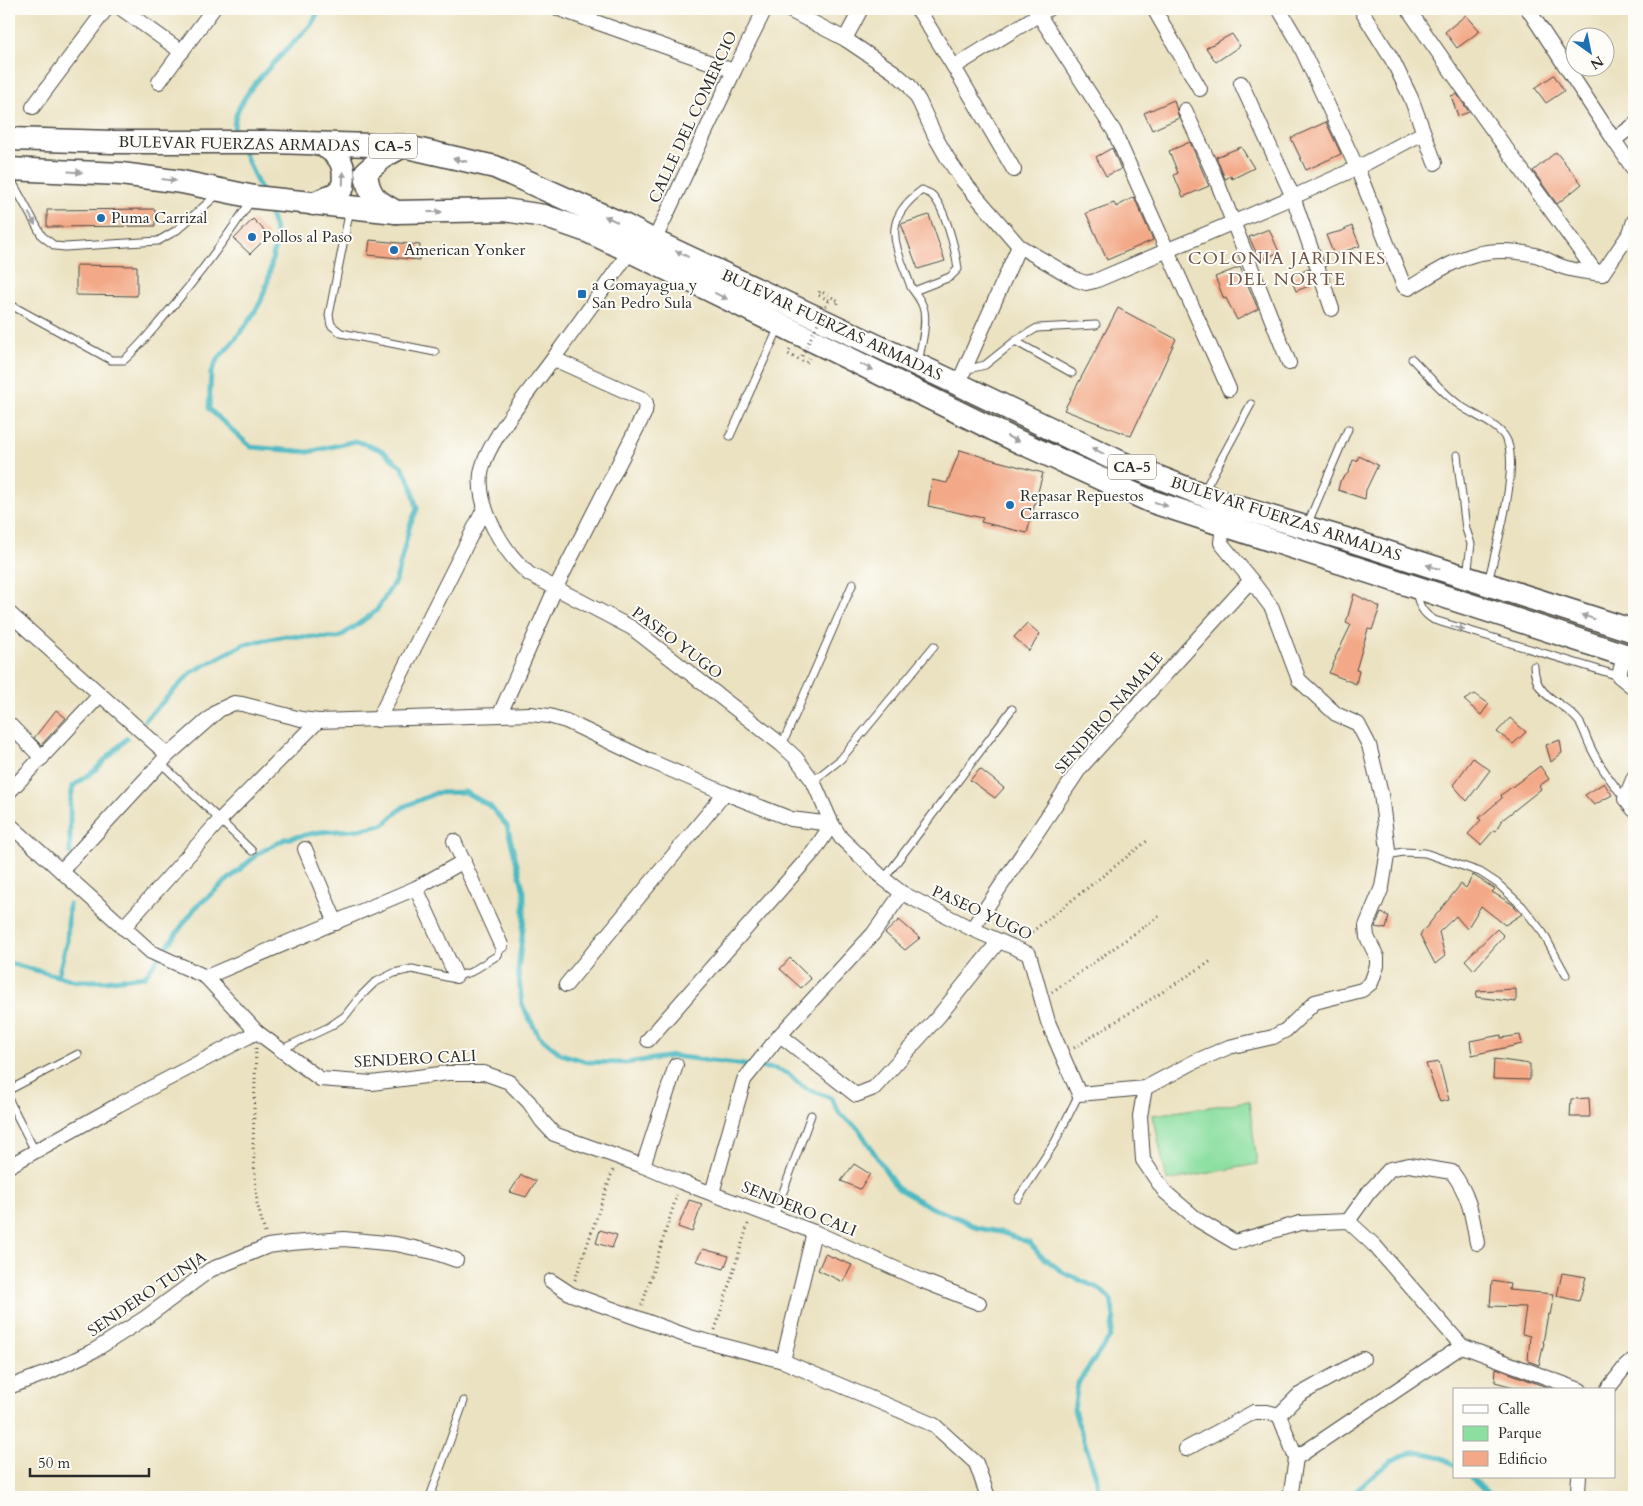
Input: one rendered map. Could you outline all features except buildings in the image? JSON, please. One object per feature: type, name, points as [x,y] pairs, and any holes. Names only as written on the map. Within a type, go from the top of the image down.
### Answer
[{"type":"highway","points":[[9,128],[43,141]]},
{"type":"highway","name":"BULEVAR FUERZAS ARMADAS","points":[[9,139],[403,146],[495,168],[622,224],[654,241],[917,365],[961,377],[1122,463],[1227,504],[1634,631]]},
{"type":"highway","points":[[312,204],[335,194],[343,187],[345,175],[342,163],[333,150],[321,144]]},
{"type":"highway","points":[[396,212],[380,203],[371,194],[367,184],[366,172],[385,156],[403,146]]},
{"type":"highway","name":"BULEVAR FUERZAS ARMADAS","points":[[9,169],[121,174],[182,182],[254,197],[396,212],[504,210],[544,216],[587,231],[630,251],[1013,439],[1132,493],[1629,656]]},
{"type":"street","points":[[32,107],[106,9]]},
{"type":"street","points":[[122,9],[182,52]]},
{"type":"street","points":[[159,82],[213,9]]},
{"type":"street","points":[[560,9],[734,71]]},
{"type":"street","name":"CALLE DEL COMERCIO","points":[[654,241],[765,9]]},
{"type":"street","points":[[787,9],[845,39],[894,72],[909,85],[919,101],[936,138],[963,181],[1019,246],[1077,280],[1086,283],[1095,281],[1293,197],[1357,168],[1423,133]]},
{"type":"street","points":[[845,39],[861,9]]},
{"type":"street","points":[[917,9],[954,66],[1014,170]]},
{"type":"street","points":[[1154,9],[1200,89]]},
{"type":"street","points":[[1279,9],[1298,41],[1357,168],[1404,286],[1409,288],[1457,260],[1495,250],[1537,255],[1560,266],[1602,274]]},
{"type":"street","points":[[1408,9],[1594,270],[1602,274]]},
{"type":"street","points":[[1528,9],[1634,170]]},
{"type":"street","points":[[954,66],[1040,11],[1114,131],[1229,390]]},
{"type":"street","points":[[1363,13],[1411,98],[1435,163]]},
{"type":"street","points":[[1241,83],[1293,197],[1332,309]]},
{"type":"street","points":[[1185,110],[1234,223],[1289,363]]},
{"type":"street","points":[[1614,140],[1634,125]]},
{"type":"street","points":[[1602,274],[1630,233],[1634,220]]},
{"type":"street","points":[[961,377],[1019,246]]},
{"type":"street","name":"PASEO YUGO","points":[[630,251],[504,427],[484,461],[481,486],[485,507],[500,539],[529,574],[632,628],[782,745],[796,758],[813,781],[832,824],[841,838],[902,894],[972,929],[1030,954],[1048,1022],[1079,1094]]},
{"type":"street","points":[[500,714],[556,587],[645,412],[646,403],[642,398],[554,359]]},
{"type":"street","points":[[378,720],[485,507]]},
{"type":"street","points":[[1079,1094],[1145,1088],[1194,1062],[1229,1047],[1273,1037],[1286,1030],[1315,1002],[1362,990],[1370,983],[1377,966],[1377,957],[1367,937],[1366,926],[1382,887],[1388,850],[1381,794],[1369,745],[1358,724],[1336,714],[1300,680],[1272,608],[1252,580],[1221,543],[1223,524]]},
{"type":"street","name":"SENDERO NAMALE","points":[[972,929],[1080,768],[1252,580]]},
{"type":"street","points":[[9,613],[100,695],[164,759]]},
{"type":"street","points":[[1629,656],[1619,676],[1634,688]]},
{"type":"street","points":[[9,792],[100,695]]},
{"type":"street","points":[[61,871],[164,759],[219,710],[234,703],[318,722],[500,714],[549,716],[566,721],[650,761],[791,819],[832,824],[814,851],[648,1040]]},
{"type":"street","points":[[123,928],[220,820],[318,722]]},
{"type":"street","points":[[9,724],[42,758]]},
{"type":"street","points":[[1630,805],[1634,777]]},
{"type":"street","points":[[566,984],[725,793]]},
{"type":"street","name":"SENDERO CALI","points":[[11,831],[61,871],[151,952],[206,977],[257,1032],[320,1079],[372,1083],[448,1073],[484,1072],[509,1082],[529,1102],[554,1134],[814,1232],[979,1304]]},
{"type":"street","points":[[454,841],[500,946]]},
{"type":"street","points":[[305,849],[336,923]]},
{"type":"street","points":[[206,977],[416,888],[464,861]]},
{"type":"street","points":[[416,888],[456,976]]},
{"type":"street","points":[[712,1193],[744,1080],[780,1035],[873,934],[902,894]]},
{"type":"street","points":[[780,1035],[856,1095],[874,1088],[938,1017],[999,941]]},
{"type":"street","points":[[9,1166],[118,1105],[257,1032]]},
{"type":"street","points":[[643,1166],[676,1065]]},
{"type":"street","points":[[1145,1088],[1140,1116],[1143,1160],[1165,1192],[1198,1220],[1234,1242],[1300,1223],[1348,1221],[1375,1246],[1462,1346],[1575,1388]]},
{"type":"street","points":[[1348,1221],[1369,1192],[1390,1169],[1409,1165],[1452,1172],[1463,1187],[1470,1206],[1477,1243]]},
{"type":"street","points":[[783,1361],[814,1232]]},
{"type":"street","name":"SENDERO TUNJA","points":[[9,1387],[49,1372],[95,1350],[146,1318],[210,1270],[268,1246],[344,1239],[396,1244],[433,1252],[456,1260]]},
{"type":"street","points":[[551,1282],[571,1294],[690,1337],[783,1361],[934,1425],[976,1464],[988,1497]]},
{"type":"street","points":[[1296,1458],[1462,1346]]},
{"type":"street","points":[[1279,1415],[1299,1395],[1363,1358]]},
{"type":"street","points":[[1609,1388],[1634,1359]]},
{"type":"street","points":[[1186,1449],[1254,1412],[1267,1412],[1279,1415]]},
{"type":"street","points":[[1279,1415],[1296,1458],[1289,1496]]},
{"type":"street","points":[[1579,1478],[1578,1491],[1581,1497]]},
{"type":"lane","points":[[9,176],[42,236],[55,246],[65,247],[158,241],[176,230],[222,190]]},
{"type":"lane","points":[[914,291],[950,277],[958,270],[956,255],[942,208],[932,195],[922,190],[907,201],[894,223],[895,242],[914,291],[924,308],[924,336],[917,365]]},
{"type":"lane","points":[[9,304],[111,360],[124,360],[135,351],[188,288],[216,252],[254,197]]},
{"type":"lane","points":[[351,208],[328,315],[331,325],[341,333],[435,352]]},
{"type":"lane","points":[[730,436],[781,325]]},
{"type":"lane","points":[[961,377],[985,365],[1015,341],[1036,328],[1096,325]]},
{"type":"lane","points":[[1015,341],[1072,373]]},
{"type":"lane","points":[[1412,358],[1457,403],[1496,428],[1505,437],[1510,448],[1511,466],[1507,495],[1477,582]]},
{"type":"lane","points":[[1202,494],[1252,404]]},
{"type":"lane","points":[[1306,528],[1348,429]]},
{"type":"lane","points":[[1457,455],[1466,529],[1471,544],[1477,582]]},
{"type":"lane","points":[[782,745],[853,582]]},
{"type":"lane","points":[[1414,586],[1418,603],[1424,614],[1434,620],[1619,676]]},
{"type":"lane","points":[[813,781],[841,759],[934,646]]},
{"type":"lane","points":[[1534,666],[1534,678],[1541,689],[1567,709],[1580,724],[1590,748],[1604,772],[1630,805]]},
{"type":"lane","points":[[884,879],[1012,709]]},
{"type":"lane","points":[[164,759],[220,820],[252,851]]},
{"type":"lane","points":[[1387,855],[1403,852],[1425,853],[1480,872],[1497,883],[1522,906],[1543,933],[1566,975]]},
{"type":"lane","points":[[280,1050],[329,1027],[345,1016],[374,983],[394,973],[412,969],[451,978],[471,972],[498,955],[500,946]]},
{"type":"lane","points":[[9,1090],[78,1054]]},
{"type":"lane","points":[[1018,1199],[1055,1142],[1079,1094]]},
{"type":"lane","points":[[9,1100],[36,1151]]},
{"type":"lane","points":[[774,1217],[811,1115]]},
{"type":"lane","points":[[430,1497],[464,1401]]},
{"type":"path","points":[[806,363],[788,354],[790,350],[802,356],[829,300],[818,295],[820,291],[839,301]]},
{"type":"path","points":[[1012,947],[1147,841]]},
{"type":"path","points":[[1042,999],[1162,914]]},
{"type":"path","points":[[1062,1056],[1211,961]]},
{"type":"path","points":[[257,1032],[253,1145],[257,1203],[268,1246]]},
{"type":"path","points":[[571,1294],[617,1157]]},
{"type":"path","points":[[638,1318],[681,1182]]},
{"type":"path","points":[[711,1342],[753,1209]]},
{"type":"green space","points":[[1249,1101],[1257,1164],[1167,1181],[1153,1115]]},
{"type":"waterway","points":[[236,136],[234,123],[239,108],[248,93],[260,77],[310,26],[319,9]]},
{"type":"waterway","points":[[242,148],[261,191]]},
{"type":"waterway","points":[[145,720],[192,672],[245,644],[286,636],[338,638],[376,611],[396,580],[410,525],[417,509],[411,484],[402,467],[381,450],[356,441],[309,452],[251,447],[209,409],[211,373],[217,360],[251,318],[261,301],[268,280],[277,236],[267,205]]},
{"type":"waterway","points":[[70,853],[70,804],[73,786],[94,771],[127,738]]},
{"type":"waterway","points":[[9,963],[76,981],[105,981],[145,976],[195,908],[259,853],[285,839],[320,832],[354,830],[383,825],[403,807],[436,793],[465,792],[490,806],[507,826],[524,892],[524,919],[518,970],[522,1005],[539,1036],[561,1054],[587,1062],[626,1063],[673,1056],[776,1069],[789,1074],[808,1089],[831,1098],[840,1114],[858,1128],[897,1188],[932,1208],[961,1219],[977,1228],[1000,1232],[1030,1243],[1040,1255],[1064,1273],[1100,1289],[1111,1300],[1114,1317],[1110,1337],[1078,1383],[1074,1410],[1097,1480],[1098,1497]]},
{"type":"waterway","points":[[58,976],[67,941],[69,904]]},
{"type":"waterway","points":[[1349,1497],[1386,1464],[1407,1454],[1433,1455],[1453,1464]]},
{"type":"waterway","points":[[1472,1478],[1492,1497]]},
{"type":"place","name":"Puma Carrizal","points":[[101,218]]},
{"type":"place","name":"Pollos al Paso","points":[[252,237]]},
{"type":"place","name":"American Yonker","points":[[394,250]]},
{"type":"place","name":"a Comayagua y San Pedro Sula","points":[[582,294]]},
{"type":"place","name":"Repasar Repuestos Carrasco","points":[[1010,505]]},
{"type":"district","name":"COLONIA JARDINES DEL NORTE","points":[[1287,268]]}]
